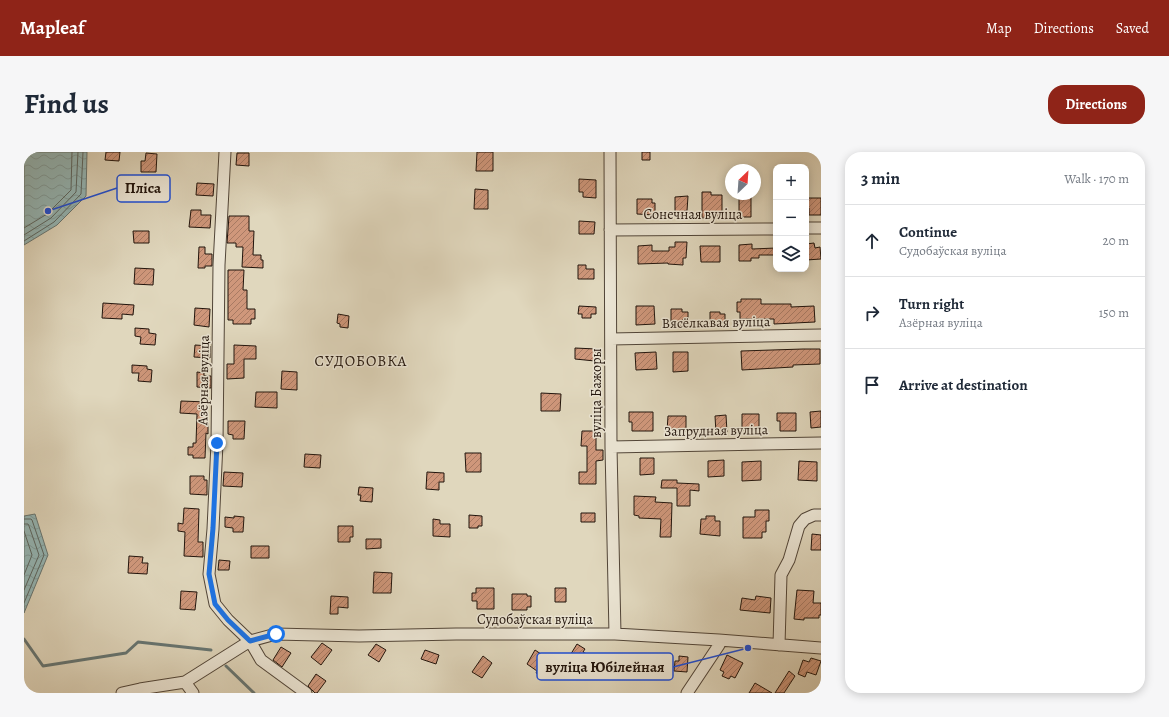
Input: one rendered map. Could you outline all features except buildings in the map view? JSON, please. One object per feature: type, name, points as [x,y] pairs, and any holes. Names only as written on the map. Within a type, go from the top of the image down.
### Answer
[{"type":"street","name":"Азёрная вуліца","points":[[225,152],[219,265],[217,443],[209,574],[215,604],[228,620],[250,641],[261,660],[306,693]]},
{"type":"street","name":"вуліца Бажоры","points":[[610,152],[611,448],[614,634]]},
{"type":"street","points":[[809,228],[821,228]]},
{"type":"street","name":"Сонечная вуліца","points":[[610,230],[773,229]]},
{"type":"street","name":"Вясёлкавая вуліца","points":[[611,339],[821,335]]},
{"type":"street","name":"Запрудная вуліца","points":[[611,448],[821,443]]},
{"type":"street","points":[[779,645],[781,575],[788,560],[799,526],[805,519],[814,515],[821,515]]},
{"type":"street","name":"Судобаўская вуліца","points":[[185,682],[250,641],[276,634],[359,636],[456,634],[614,634],[821,648]]},
{"type":"street","points":[[687,693],[719,644],[719,640]]},
{"type":"street","points":[[122,693],[185,682],[193,693]]},
{"type":"water","points":[[24,152],[87,152],[86,196],[57,225],[24,245]]},
{"type":"water","points":[[35,514],[48,555],[24,613],[24,516]]},
{"type":"waterway","points":[[24,639],[43,666],[126,653],[138,642],[211,650]]},
{"type":"waterway","points":[[226,666],[254,693]]},
{"type":"place","name":"Пліса","points":[[48,211]]},
{"type":"place","name":"вуліца Юбілейная","points":[[748,648]]},
{"type":"district","name":"СУДОБОВКА","points":[[361,361]]},
{"type":"route","points":[[217,443],[209,574],[215,604],[228,620],[250,641],[276,634]]}]
